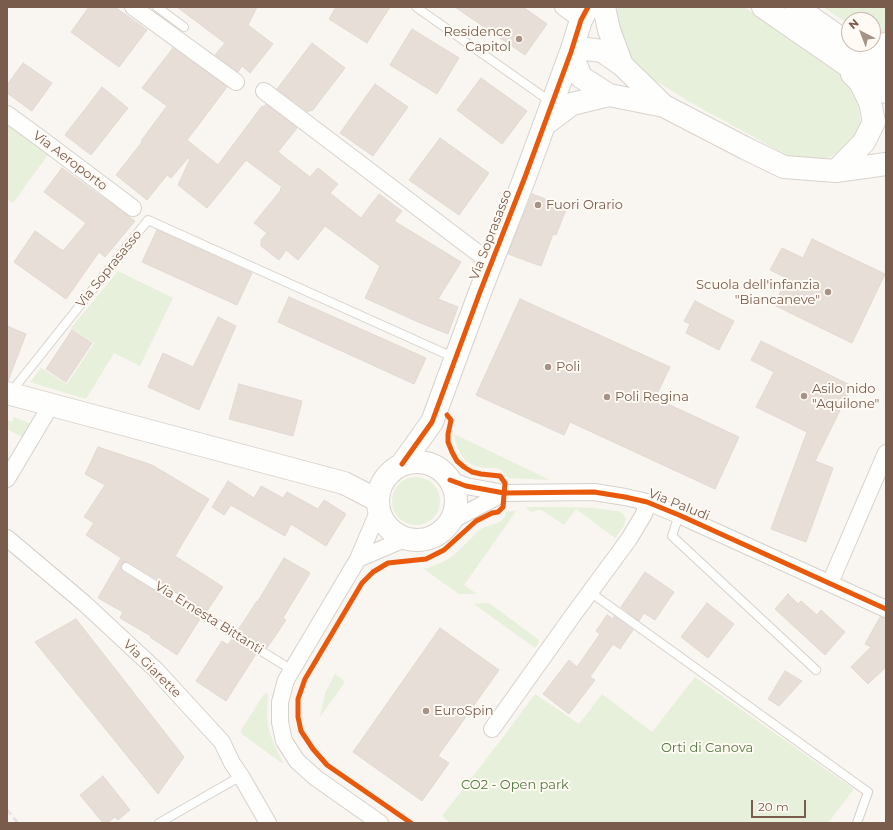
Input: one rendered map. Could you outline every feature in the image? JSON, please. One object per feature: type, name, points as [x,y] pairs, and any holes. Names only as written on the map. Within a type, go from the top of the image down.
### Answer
[{"type":"street","points":[[133,7],[236,82]]},
{"type":"street","name":"Via Soprasasso","points":[[8,394],[344,483],[378,506],[380,488],[432,422],[544,125],[585,13],[563,7]]},
{"type":"street","points":[[604,7],[609,30],[622,65]]},
{"type":"street","points":[[763,7],[841,46]]},
{"type":"street","points":[[796,7],[841,45]]},
{"type":"street","points":[[664,106],[622,65],[602,51],[586,49],[571,52],[581,77],[609,95],[664,106],[784,167],[836,171],[886,164]]},
{"type":"street","points":[[836,171],[864,142],[874,122],[870,102],[847,52]]},
{"type":"street","points":[[849,52],[886,92]]},
{"type":"street","points":[[853,52],[886,69]]},
{"type":"street","name":"Via Soprasasso","points":[[264,91],[491,263]]},
{"type":"street","points":[[544,125],[572,104],[609,95]]},
{"type":"street","name":"Via Aeroporto","points":[[7,114],[133,208]]},
{"type":"street","points":[[7,479],[51,405]]},
{"type":"street","name":"Via Soprasasso","points":[[432,422],[434,466]]},
{"type":"street","points":[[830,583],[886,453]]},
{"type":"street","name":"Via Soprasasso","points":[[344,483],[394,470],[416,461],[425,462],[434,466],[442,471],[450,480]]},
{"type":"street","points":[[378,506],[384,524],[394,534],[405,539],[418,541],[431,538],[442,531],[451,521],[455,511],[455,490],[450,480]]},
{"type":"street","name":"Via Paludi","points":[[450,480],[466,486],[504,493],[594,492],[647,502],[679,515],[886,609]]},
{"type":"street","name":"Via Paludi","points":[[451,521],[504,493]]},
{"type":"street","name":"Via Paludi","points":[[492,729],[629,539],[644,514],[647,502]]},
{"type":"street","points":[[378,506],[358,559],[286,680],[280,702],[280,722],[284,741],[297,761],[316,778],[380,823]]},
{"type":"street","name":"Via Giarette","points":[[7,538],[84,603],[155,669],[222,742],[232,763],[268,823]]},
{"type":"street","points":[[358,559],[405,539]]},
{"type":"lane","points":[[157,7],[184,27]]},
{"type":"lane","points":[[416,7],[552,103]]},
{"type":"lane","name":"Via Soprasasso","points":[[8,394],[148,220],[456,358]]},
{"type":"lane","points":[[679,515],[672,536],[816,670]]},
{"type":"lane","name":"Via Ernesta Bittanti","points":[[126,567],[292,670]]},
{"type":"lane","points":[[590,592],[868,792],[857,823]]},
{"type":"lane","points":[[159,823],[241,776]]},
{"type":"green space","points":[[612,7],[744,7],[839,71],[857,100],[861,123],[852,145],[826,159],[792,158],[688,101],[625,62]]},
{"type":"green space","points":[[823,7],[886,7],[886,33],[881,34],[881,12],[841,12],[841,19]]},
{"type":"green space","points":[[7,122],[50,152],[13,203],[7,199]]},
{"type":"green space","points":[[118,271],[173,298],[140,366],[114,353],[86,399],[30,382],[41,368],[67,384],[94,343],[71,328]]},
{"type":"green space","points":[[14,417],[31,424],[24,438],[7,429],[7,420],[12,422]]},
{"type":"green space","points":[[454,434],[550,480],[509,478],[500,469],[482,468],[470,464],[465,460],[457,448]]},
{"type":"green space","points":[[411,477],[421,477],[430,481],[436,487],[439,492],[439,510],[430,521],[421,525],[411,525],[402,521],[396,515],[392,506],[392,496],[396,487],[402,481]]},
{"type":"green space","points":[[525,508],[594,508],[619,511],[626,519],[624,526],[615,538],[576,509],[564,525],[542,510],[532,512]]},
{"type":"green space","points":[[517,510],[464,585],[477,594],[459,594],[424,569],[441,563],[453,556],[482,528],[500,522],[505,517],[506,512]]},
{"type":"green space","points":[[489,603],[539,640],[535,648],[474,604]]},
{"type":"green space","points":[[335,674],[345,682],[320,717],[325,693]]},
{"type":"green space","points":[[695,677],[854,789],[828,823],[450,823],[442,816],[535,694],[579,724],[602,694],[652,732]]},
{"type":"green space","points":[[266,693],[268,695],[267,714],[269,731],[283,764],[242,734],[241,730]]},
{"type":"building","points":[[89,7],[115,7],[147,30],[119,67],[71,32]]},
{"type":"building","points":[[177,7],[257,7],[248,25],[273,44],[250,73],[242,66],[238,72],[215,55],[225,43]]},
{"type":"building","points":[[336,7],[390,7],[367,43],[329,19]]},
{"type":"building","name":"Residence Capitol","points":[[455,7],[523,7],[547,24],[525,55]]},
{"type":"building","points":[[412,29],[459,58],[437,94],[390,65]]},
{"type":"building","points":[[312,43],[345,68],[312,111],[310,110],[308,112],[277,89]]},
{"type":"building","points":[[173,48],[227,87],[187,140],[218,165],[262,106],[264,107],[266,104],[297,128],[278,152],[310,177],[318,168],[338,184],[330,193],[361,218],[379,194],[402,211],[394,221],[461,262],[438,299],[458,307],[448,334],[365,298],[380,266],[325,226],[298,260],[286,250],[279,260],[261,246],[261,240],[267,233],[254,223],[282,187],[246,160],[207,208],[178,185],[190,159],[188,158],[171,178],[167,175],[147,200],[116,175],[142,142],[141,141],[167,106],[142,88]]},
{"type":"building","points":[[23,63],[52,83],[32,111],[7,93],[7,85]]},
{"type":"building","points":[[481,78],[527,111],[502,144],[457,110]]},
{"type":"building","points":[[375,84],[408,107],[373,156],[340,133]]},
{"type":"building","points":[[102,87],[128,108],[91,155],[65,135]]},
{"type":"building","points":[[440,138],[489,173],[459,215],[409,180]]},
{"type":"building","points":[[62,168],[135,221],[105,257],[99,252],[66,299],[14,262],[35,231],[63,251],[86,223],[44,192]]},
{"type":"building","points":[[532,194],[567,207],[556,235],[553,234],[541,266],[508,254]]},
{"type":"building","points":[[157,230],[252,273],[237,305],[142,262]]},
{"type":"building","name":"Scuola dell'infanzia \"Biancaneve\"","points":[[812,239],[885,274],[852,343],[774,305],[787,278],[770,270],[782,248],[803,258]]},
{"type":"building","points":[[289,297],[426,358],[414,384],[278,322]]},
{"type":"building","points":[[520,299],[670,367],[655,398],[739,437],[715,489],[570,422],[564,435],[476,395]]},
{"type":"building","points":[[695,301],[734,321],[719,350],[686,333],[690,324],[684,321]]},
{"type":"building","points":[[218,317],[236,326],[199,410],[148,387],[163,353],[193,367]]},
{"type":"building","points":[[7,326],[26,334],[8,381],[7,381]]},
{"type":"building","points":[[72,330],[92,343],[66,382],[46,369]]},
{"type":"building","name":"Asilo nido \"Aquilone\"","points":[[761,341],[852,386],[815,461],[833,468],[806,542],[771,529],[807,432],[756,407],[774,372],[751,360]]},
{"type":"building","points":[[239,384],[302,401],[293,436],[229,419]]},
{"type":"building","points":[[98,447],[152,465],[209,499],[175,556],[223,587],[207,611],[129,562],[124,562],[121,566],[123,572],[200,619],[177,655],[150,637],[151,636],[120,618],[123,612],[98,598],[121,558],[86,535],[94,523],[84,517],[105,485],[85,474]]},
{"type":"building","points":[[228,481],[254,498],[261,486],[283,498],[287,492],[318,509],[324,500],[346,514],[326,546],[291,524],[285,536],[231,505],[224,515],[212,507]]},
{"type":"building","points":[[284,558],[310,573],[283,618],[286,620],[267,648],[238,630],[258,601]]},
{"type":"building","points":[[645,572],[674,592],[655,620],[644,613],[639,621],[621,607]]},
{"type":"building","points":[[788,594],[798,604],[801,601],[817,615],[821,610],[845,632],[825,655],[775,609]]},
{"type":"building","points":[[707,603],[734,624],[708,658],[681,637]]},
{"type":"building","points":[[607,615],[613,619],[614,616],[633,630],[620,649],[613,644],[590,677],[595,680],[569,714],[543,694],[569,660],[577,667],[600,634],[596,631]]},
{"type":"building","points":[[880,617],[886,618],[886,667],[868,684],[851,667],[871,647],[865,644]]},
{"type":"building","points":[[76,619],[184,757],[158,794],[35,642]]},
{"type":"building","name":"EuroSpin","points":[[440,628],[499,670],[438,756],[449,763],[422,801],[353,752]]},
{"type":"building","points":[[232,639],[256,654],[226,701],[196,681],[222,641],[228,645]]},
{"type":"building","points":[[785,671],[802,681],[779,706],[768,699]]},
{"type":"building","points":[[103,776],[130,810],[118,820],[115,817],[107,823],[103,823],[80,795]]},
{"type":"railway","points":[[7,810],[18,823]]},
{"type":"cycle path","points":[[402,464],[432,422],[480,292],[525,177],[571,52],[581,20],[588,7]]},
{"type":"cycle path","points":[[411,823],[327,765],[313,749],[301,731],[298,717],[298,699],[305,679],[362,583],[373,572],[388,563],[426,559],[444,550],[476,521],[492,513],[498,512],[503,507],[505,483],[500,476],[472,472],[457,461],[448,442],[451,420],[447,415]]},
{"type":"cycle path","points":[[450,480],[466,486],[504,493],[594,492],[647,502],[679,515],[886,609]]},
{"type":"place","name":"Residence Capitol","points":[[519,39]]},
{"type":"place","name":"Fuori Orario","points":[[538,205]]},
{"type":"place","name":"Scuola dell'infanzia \"Biancaneve\"","points":[[828,292]]},
{"type":"place","name":"Poli","points":[[548,367]]},
{"type":"place","name":"Asilo nido \"Aquilone\"","points":[[804,396]]},
{"type":"place","name":"Poli Regina","points":[[607,397]]},
{"type":"place","name":"EuroSpin","points":[[426,711]]},
{"type":"park label","name":"Orti di Canova","points":[[707,748]]},
{"type":"park label","name":"CO2 - Open park","points":[[515,785]]}]
